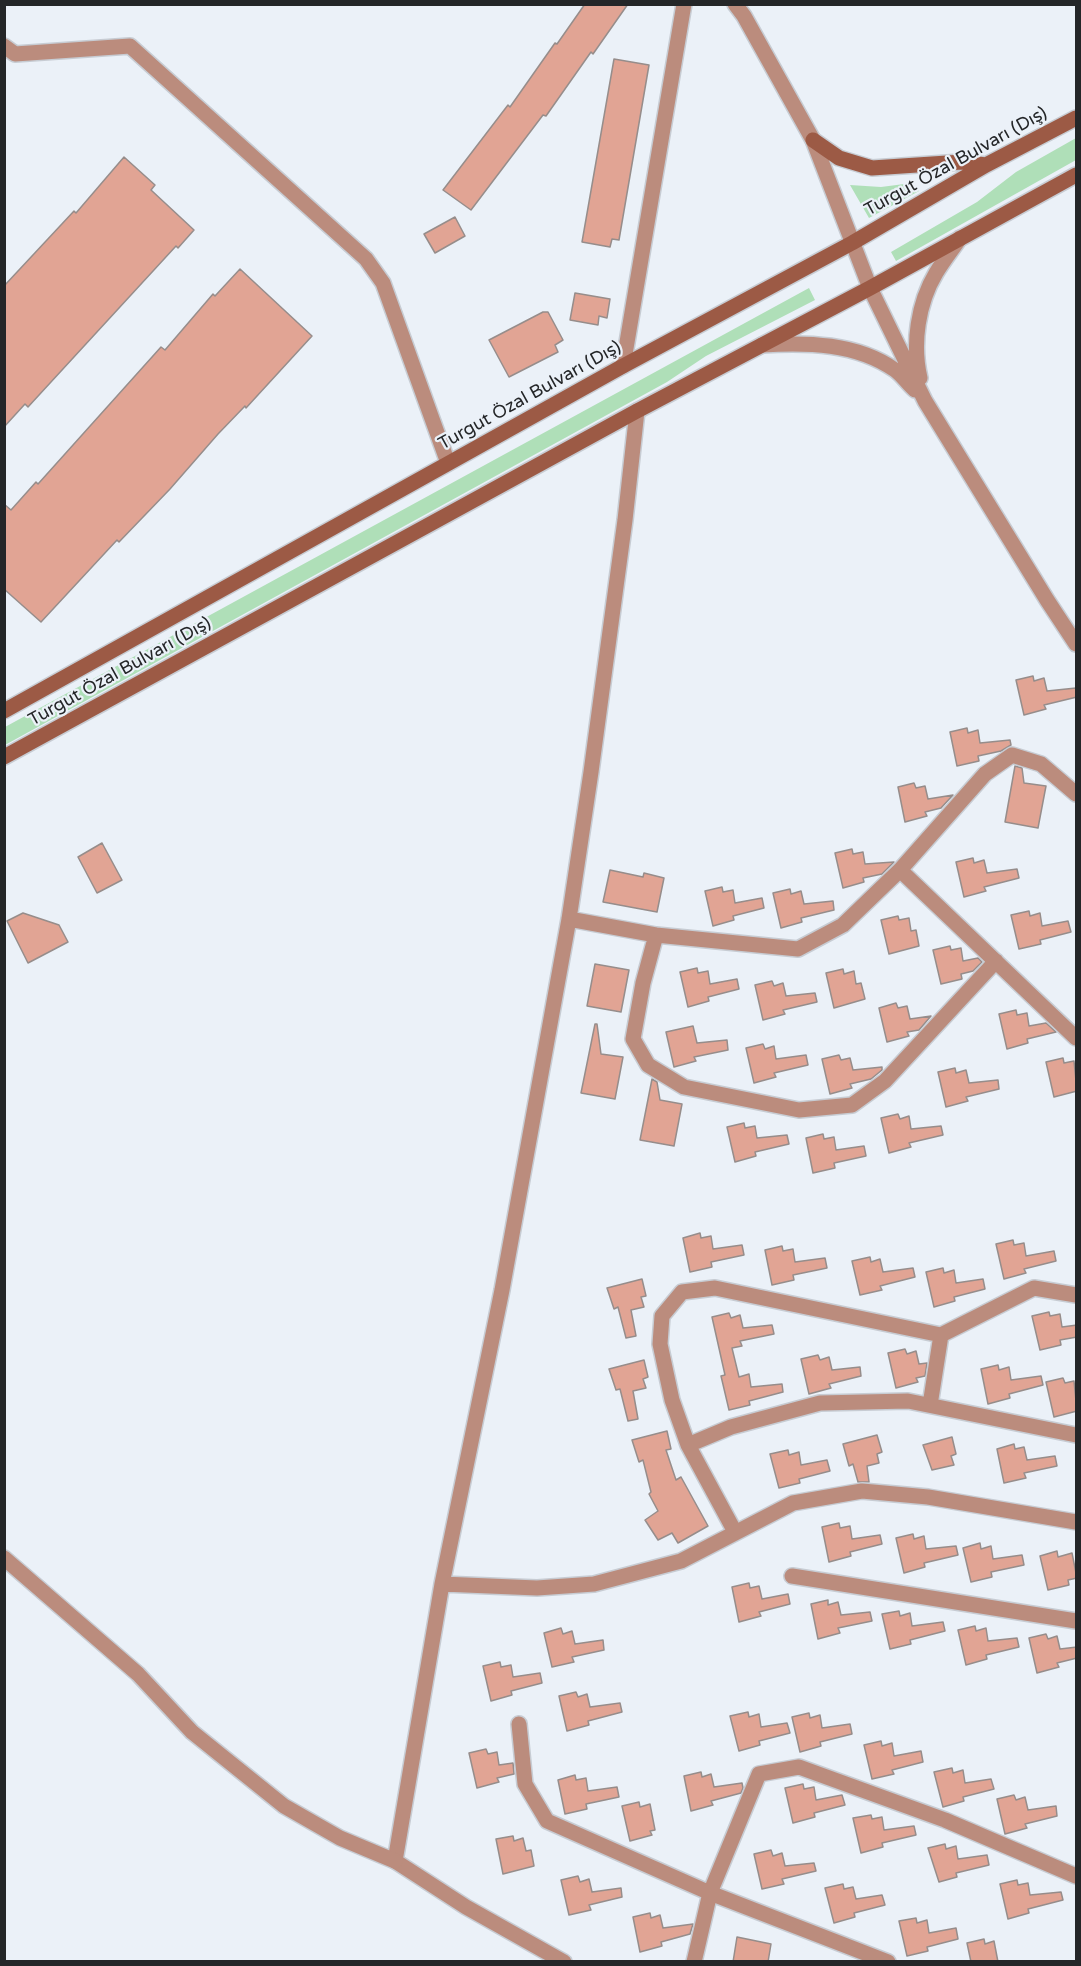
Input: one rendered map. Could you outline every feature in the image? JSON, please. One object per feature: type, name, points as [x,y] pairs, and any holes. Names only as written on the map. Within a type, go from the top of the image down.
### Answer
[{"type":"main road","name":"Turgut Özal Bulvarı (Dış)","points":[[4,711],[623,366],[852,243],[986,165],[1077,118]]},
{"type":"main road","points":[[813,140],[839,158],[872,168],[962,162],[986,165]]},
{"type":"main road","name":"Turgut Özal Bulvarı (Dış)","points":[[4,757],[637,411],[1077,175]]},
{"type":"street","points":[[623,366],[684,4]]},
{"type":"street","points":[[742,8],[813,140],[870,288],[925,401],[1041,591],[1077,644]]},
{"type":"street","points":[[4,46],[15,54],[130,46],[366,259],[382,283],[448,463]]},
{"type":"street","points":[[925,401],[916,364],[918,318],[935,275],[960,238]]},
{"type":"street","points":[[762,345],[789,343],[834,346],[874,359],[896,371],[925,401]]},
{"type":"street","points":[[395,1861],[442,1584],[502,1290],[569,919],[626,520],[637,411]]},
{"type":"street","points":[[569,919],[656,935],[798,949],[843,925],[900,870],[985,774],[1012,755],[1041,764],[1077,794]]},
{"type":"street","points":[[900,870],[1077,1038]]},
{"type":"street","points":[[656,935],[643,983],[633,1039],[648,1065],[684,1087],[799,1110],[852,1106],[885,1081],[996,961]]},
{"type":"street","points":[[735,1532],[688,1445],[672,1400],[660,1344],[662,1316],[682,1292],[715,1288],[941,1335],[1034,1288],[1077,1295]]},
{"type":"street","points":[[930,1405],[941,1335]]},
{"type":"street","points":[[688,1445],[731,1427],[820,1403],[908,1401],[1077,1435]]},
{"type":"street","points":[[442,1584],[537,1588],[594,1584],[681,1561],[793,1503],[862,1491],[928,1497],[1077,1522]]},
{"type":"street","points":[[4,1558],[138,1674],[192,1732],[284,1806],[340,1838],[395,1861],[466,1907],[564,1962]]},
{"type":"street","points":[[792,1576],[1077,1621]]},
{"type":"street","points":[[519,1724],[525,1784],[547,1821],[710,1893],[888,1962]]},
{"type":"street","points":[[694,1962],[710,1893],[759,1774],[799,1767],[945,1820],[1077,1876]]},
{"type":"green space","points":[[1076,138],[1076,160],[896,261],[891,252],[977,202],[1016,172]]},
{"type":"green space","points":[[912,183],[919,191],[869,218],[850,185],[881,187]]},
{"type":"green space","points":[[809,288],[815,300],[706,356],[667,382],[5,745],[5,727]]},
{"type":"building","points":[[585,4],[628,4],[546,116],[543,115],[471,210],[443,190],[508,105],[510,107]]},
{"type":"building","points":[[614,59],[649,65],[619,240],[612,239],[610,247],[582,242]]},
{"type":"building","points":[[124,157],[155,185],[151,190],[194,230],[178,248],[176,246],[28,407],[25,404],[4,427],[4,286],[74,211],[76,213]]},
{"type":"building","points":[[455,217],[465,236],[435,253],[424,234]]},
{"type":"building","points":[[240,269],[312,336],[246,408],[245,406],[218,434],[170,489],[119,542],[117,540],[41,622],[4,589],[4,504],[11,510],[36,482],[38,484],[161,347],[165,350],[213,294],[215,296]]},
{"type":"building","points":[[575,293],[610,299],[607,318],[599,316],[598,325],[570,320]]},
{"type":"building","points":[[543,312],[548,312],[563,340],[555,345],[558,352],[509,377],[489,340]]},
{"type":"building","points":[[1033,676],[1034,681],[1044,678],[1047,691],[1076,688],[1077,697],[1044,705],[1046,709],[1024,715],[1016,680]]},
{"type":"building","points":[[967,728],[968,733],[978,730],[980,743],[1010,740],[1011,745],[1001,751],[978,756],[979,761],[957,766],[950,732]]},
{"type":"building","points":[[1015,766],[1022,768],[1024,783],[1046,786],[1038,828],[1005,822]]},
{"type":"building","points":[[914,783],[916,788],[925,786],[928,799],[953,795],[941,808],[925,812],[927,816],[905,822],[898,787]]},
{"type":"building","points":[[102,843],[122,880],[97,893],[78,857]]},
{"type":"building","points":[[852,849],[853,854],[863,852],[865,864],[894,862],[882,874],[863,878],[864,882],[843,888],[835,853]]},
{"type":"building","points":[[973,858],[974,863],[984,860],[987,873],[1017,869],[1019,878],[984,887],[986,891],[964,897],[956,862]]},
{"type":"building","points":[[610,870],[643,877],[644,873],[664,878],[657,912],[603,902]]},
{"type":"building","points":[[722,887],[723,892],[733,890],[735,903],[762,898],[764,908],[733,916],[734,920],[713,926],[705,891]]},
{"type":"building","points":[[790,889],[791,894],[801,891],[804,904],[833,901],[834,910],[801,918],[802,922],[781,928],[773,893]]},
{"type":"building","points":[[1029,911],[1030,916],[1040,913],[1042,926],[1068,921],[1071,932],[1040,940],[1041,944],[1019,949],[1011,915]]},
{"type":"building","points":[[23,913],[59,925],[68,942],[28,963],[7,921]]},
{"type":"building","points":[[898,916],[899,920],[909,918],[911,931],[916,930],[919,946],[889,954],[881,920]]},
{"type":"building","points":[[950,946],[951,950],[961,948],[963,961],[978,958],[982,962],[973,971],[961,974],[962,979],[941,984],[933,950]]},
{"type":"building","points":[[595,964],[629,970],[621,1012],[587,1006]]},
{"type":"building","points":[[697,968],[698,973],[708,971],[710,984],[737,979],[739,989],[708,997],[709,1001],[688,1007],[680,972]]},
{"type":"building","points":[[843,969],[844,974],[854,971],[856,984],[861,983],[865,999],[834,1008],[826,973]]},
{"type":"building","points":[[772,981],[774,986],[783,983],[786,996],[815,993],[817,1002],[783,1010],[785,1014],[763,1020],[755,985]]},
{"type":"building","points":[[896,1003],[898,1008],[907,1006],[910,1019],[931,1016],[919,1030],[907,1032],[909,1036],[887,1042],[879,1008]]},
{"type":"building","points":[[1016,1010],[1017,1015],[1027,1013],[1029,1026],[1046,1023],[1056,1032],[1027,1039],[1028,1043],[1007,1049],[999,1014]]},
{"type":"building","points":[[595,1024],[597,1024],[601,1054],[623,1057],[615,1099],[581,1093]]},
{"type":"building","points":[[693,1026],[697,1043],[727,1040],[728,1050],[694,1057],[696,1061],[674,1067],[666,1032]]},
{"type":"building","points":[[763,1044],[765,1049],[774,1046],[776,1059],[806,1055],[808,1065],[774,1073],[776,1077],[754,1083],[746,1048]]},
{"type":"building","points":[[839,1055],[841,1060],[850,1058],[853,1070],[882,1067],[882,1070],[871,1079],[850,1084],[852,1088],[830,1094],[822,1059]]},
{"type":"building","points":[[1063,1058],[1064,1063],[1074,1061],[1077,1091],[1054,1097],[1046,1062]]},
{"type":"building","points":[[955,1068],[956,1073],[966,1070],[969,1083],[998,1080],[999,1089],[966,1097],[968,1101],[946,1107],[938,1072]]},
{"type":"building","points":[[652,1079],[657,1082],[660,1100],[682,1104],[674,1146],[640,1140]]},
{"type":"building","points":[[898,1114],[900,1119],[909,1116],[911,1129],[941,1126],[943,1135],[909,1143],[911,1147],[889,1153],[881,1118]]},
{"type":"building","points":[[744,1123],[745,1128],[755,1126],[757,1138],[787,1135],[789,1144],[755,1152],[756,1156],[735,1162],[727,1127]]},
{"type":"building","points":[[823,1134],[824,1139],[834,1137],[836,1150],[864,1146],[866,1156],[834,1163],[835,1168],[813,1173],[806,1138]]},
{"type":"building","points":[[700,1233],[701,1238],[711,1236],[713,1249],[742,1245],[744,1255],[711,1262],[712,1267],[690,1272],[683,1238]]},
{"type":"building","points":[[1013,1240],[1014,1245],[1024,1243],[1026,1256],[1054,1251],[1056,1261],[1024,1269],[1026,1273],[1004,1279],[996,1244]]},
{"type":"building","points":[[782,1246],[783,1251],[793,1249],[795,1262],[825,1258],[827,1268],[793,1275],[794,1280],[772,1285],[765,1250]]},
{"type":"building","points":[[870,1257],[871,1262],[880,1259],[883,1272],[913,1268],[915,1277],[880,1286],[882,1290],[860,1295],[852,1261]]},
{"type":"building","points":[[943,1268],[944,1273],[954,1270],[956,1283],[983,1279],[985,1289],[954,1297],[955,1301],[934,1307],[926,1272]]},
{"type":"building","points":[[642,1279],[646,1296],[641,1297],[644,1307],[631,1310],[636,1336],[626,1338],[618,1307],[614,1309],[607,1288]]},
{"type":"building","points":[[1049,1312],[1050,1316],[1060,1314],[1062,1327],[1077,1325],[1077,1337],[1060,1340],[1061,1345],[1040,1350],[1032,1316]]},
{"type":"building","points":[[729,1313],[731,1318],[740,1315],[743,1328],[772,1325],[774,1334],[740,1341],[742,1346],[732,1348],[739,1377],[749,1374],[751,1387],[782,1384],[783,1392],[749,1401],[750,1405],[729,1410],[721,1376],[725,1375],[712,1317]]},
{"type":"building","points":[[905,1349],[907,1354],[916,1351],[919,1364],[927,1363],[925,1376],[916,1378],[918,1382],[896,1388],[888,1353]]},
{"type":"building","points":[[818,1355],[820,1360],[829,1357],[832,1370],[860,1367],[861,1376],[829,1384],[831,1388],[809,1394],[801,1359]]},
{"type":"building","points":[[644,1360],[648,1377],[643,1379],[646,1388],[633,1391],[638,1419],[628,1421],[620,1389],[616,1390],[609,1369]]},
{"type":"building","points":[[998,1365],[999,1370],[1009,1367],[1011,1380],[1041,1376],[1043,1385],[1009,1394],[1010,1398],[988,1404],[981,1369]]},
{"type":"building","points":[[1063,1378],[1065,1383],[1074,1381],[1077,1411],[1054,1417],[1046,1382]]},
{"type":"building","points":[[667,1431],[671,1449],[666,1450],[676,1480],[681,1477],[708,1526],[678,1543],[672,1533],[658,1540],[645,1520],[658,1511],[649,1494],[651,1492],[643,1460],[639,1462],[632,1440]]},
{"type":"building","points":[[877,1435],[882,1452],[877,1454],[879,1463],[867,1466],[869,1482],[858,1482],[853,1464],[849,1466],[843,1444]]},
{"type":"building","points":[[952,1437],[956,1454],[951,1456],[954,1465],[932,1470],[923,1445]]},
{"type":"building","points":[[1014,1444],[1015,1449],[1024,1447],[1027,1460],[1055,1456],[1057,1466],[1024,1473],[1026,1478],[1004,1483],[997,1449]]},
{"type":"building","points":[[788,1450],[789,1455],[799,1452],[801,1465],[827,1460],[830,1471],[799,1479],[800,1483],[779,1488],[770,1454]]},
{"type":"building","points":[[839,1523],[840,1528],[850,1526],[852,1539],[880,1535],[882,1544],[850,1552],[851,1556],[829,1562],[822,1527]]},
{"type":"building","points":[[913,1534],[914,1539],[924,1536],[926,1549],[956,1546],[958,1555],[924,1563],[925,1567],[904,1573],[896,1538]]},
{"type":"building","points":[[980,1543],[981,1549],[991,1546],[993,1559],[1022,1555],[1024,1565],[991,1572],[992,1577],[971,1582],[963,1548]]},
{"type":"building","points":[[1057,1551],[1058,1557],[1072,1553],[1077,1578],[1068,1580],[1069,1585],[1048,1590],[1040,1556]]},
{"type":"building","points":[[749,1583],[750,1588],[759,1586],[762,1599],[788,1594],[790,1604],[759,1612],[761,1616],[739,1622],[732,1587]]},
{"type":"building","points":[[828,1600],[828,1605],[838,1602],[841,1615],[870,1612],[872,1621],[838,1628],[840,1633],[818,1639],[811,1604]]},
{"type":"building","points":[[899,1611],[900,1616],[910,1613],[912,1626],[943,1622],[945,1631],[910,1640],[911,1644],[890,1649],[882,1614]]},
{"type":"building","points":[[975,1626],[976,1631],[986,1628],[988,1641],[1017,1638],[1019,1647],[986,1655],[987,1659],[966,1665],[958,1630]]},
{"type":"building","points":[[561,1628],[563,1634],[572,1631],[575,1644],[603,1640],[604,1650],[572,1657],[574,1662],[552,1667],[544,1633]]},
{"type":"building","points":[[1046,1634],[1048,1639],[1057,1636],[1060,1649],[1077,1647],[1077,1658],[1057,1663],[1059,1667],[1037,1673],[1029,1638]]},
{"type":"building","points":[[500,1662],[501,1667],[511,1665],[513,1677],[540,1673],[542,1683],[511,1691],[512,1695],[491,1701],[483,1666]]},
{"type":"building","points":[[576,1692],[578,1697],[587,1694],[590,1707],[620,1703],[622,1712],[588,1721],[589,1725],[567,1731],[559,1696]]},
{"type":"building","points":[[748,1712],[749,1717],[759,1714],[761,1727],[787,1723],[790,1733],[759,1741],[760,1745],[739,1751],[730,1716]]},
{"type":"building","points":[[809,1713],[810,1718],[820,1715],[822,1728],[850,1724],[852,1734],[820,1742],[821,1746],[800,1752],[792,1717]]},
{"type":"building","points":[[881,1741],[882,1746],[892,1743],[894,1756],[921,1751],[923,1762],[892,1770],[894,1774],[872,1779],[864,1745]]},
{"type":"building","points":[[486,1749],[488,1754],[497,1752],[499,1765],[513,1763],[514,1774],[497,1778],[499,1782],[477,1788],[469,1753]]},
{"type":"building","points":[[952,1768],[953,1773],[963,1770],[965,1783],[991,1779],[994,1789],[963,1797],[964,1801],[943,1807],[934,1772]]},
{"type":"building","points":[[701,1772],[702,1777],[711,1774],[714,1787],[742,1783],[741,1793],[711,1801],[713,1805],[691,1811],[684,1776]]},
{"type":"building","points":[[575,1775],[576,1780],[586,1778],[588,1791],[617,1787],[619,1797],[586,1804],[587,1809],[565,1814],[558,1780]]},
{"type":"building","points":[[803,1784],[804,1789],[814,1787],[816,1800],[842,1795],[845,1805],[814,1813],[815,1817],[793,1823],[785,1788]]},
{"type":"building","points":[[1014,1795],[1016,1800],[1025,1797],[1028,1810],[1056,1806],[1057,1816],[1025,1824],[1027,1828],[1005,1834],[997,1799]]},
{"type":"building","points":[[639,1802],[640,1807],[650,1804],[655,1830],[650,1831],[652,1835],[630,1841],[622,1806]]},
{"type":"building","points":[[871,1815],[872,1819],[882,1817],[884,1830],[914,1826],[916,1835],[882,1843],[883,1847],[861,1853],[853,1818]]},
{"type":"building","points":[[513,1836],[514,1841],[523,1838],[526,1851],[531,1850],[534,1866],[503,1874],[496,1839]]},
{"type":"building","points":[[945,1844],[946,1849],[956,1846],[958,1859],[987,1855],[989,1865],[956,1873],[957,1877],[939,1882],[928,1848]]},
{"type":"building","points":[[771,1850],[773,1856],[782,1853],[785,1866],[814,1863],[816,1871],[782,1879],[784,1884],[762,1889],[754,1854]]},
{"type":"building","points":[[578,1876],[580,1882],[589,1879],[592,1892],[621,1888],[622,1897],[589,1905],[591,1910],[569,1915],[561,1880]]},
{"type":"building","points":[[1017,1880],[1018,1885],[1028,1883],[1030,1895],[1061,1892],[1063,1900],[1028,1909],[1029,1913],[1008,1919],[1000,1884]]},
{"type":"building","points":[[843,1884],[844,1889],[853,1887],[856,1899],[882,1895],[885,1905],[854,1913],[855,1917],[834,1923],[825,1888]]},
{"type":"building","points":[[650,1913],[651,1918],[660,1915],[663,1928],[693,1924],[690,1934],[661,1942],[662,1946],[640,1952],[633,1917]]},
{"type":"building","points":[[916,1918],[917,1923],[927,1920],[929,1933],[956,1928],[958,1939],[927,1947],[928,1951],[907,1956],[899,1921]]},
{"type":"building","points":[[737,1937],[771,1944],[768,1962],[733,1962]]},
{"type":"building","points":[[984,1939],[985,1944],[994,1941],[998,1962],[971,1962],[967,1943]]}]
